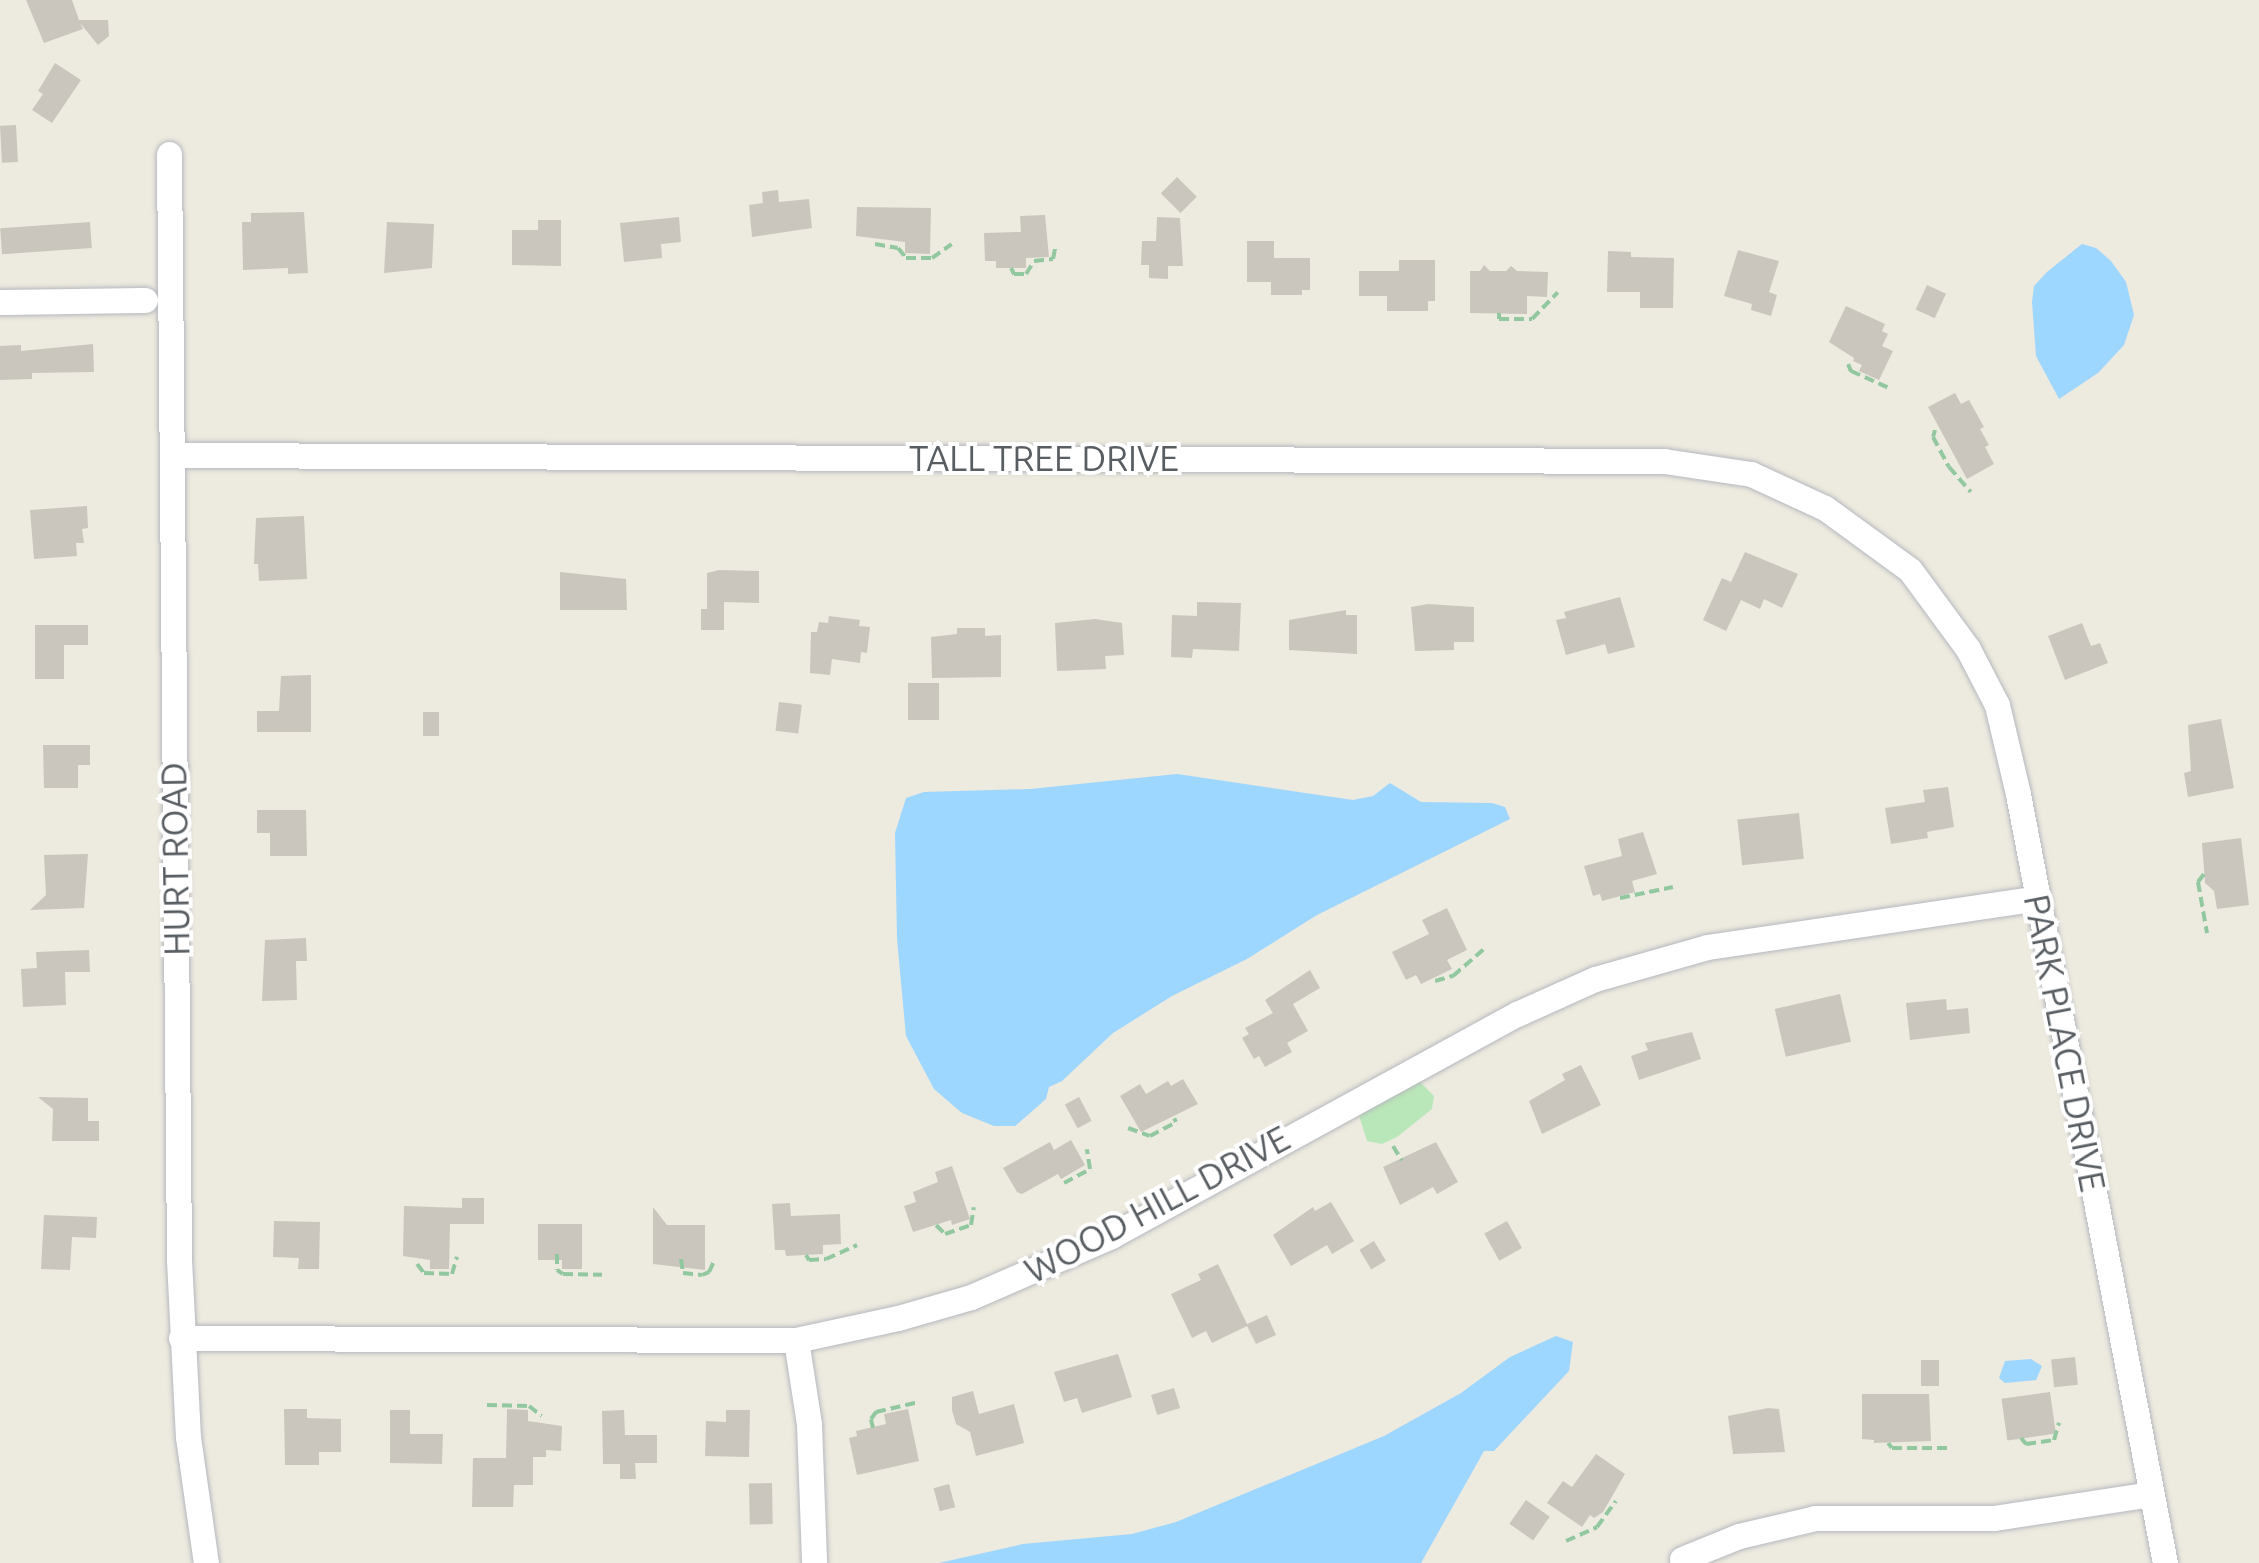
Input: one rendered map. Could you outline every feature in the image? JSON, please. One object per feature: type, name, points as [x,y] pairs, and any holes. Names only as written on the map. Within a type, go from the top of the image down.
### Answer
[{"type":"street","name":"HURT ROAD","points":[[170,154],[181,1338],[188,1436],[206,1563]]},
{"type":"street","points":[[0,302],[145,300]]},
{"type":"street","name":"TALL TREE DRIVE","points":[[172,455],[1664,462],[1751,474],[1825,508],[1892,555]]},
{"type":"street","name":"PARK PLACE DRIVE","points":[[1892,555],[1948,619],[1997,706],[2165,1563]]},
{"type":"street","name":"WOOD HILL DRIVE","points":[[181,1338],[796,1340],[936,1307],[1048,1265],[1111,1236],[1272,1144],[1517,1014],[1619,970],[1707,948],[2037,898]]},
{"type":"street","points":[[796,1340],[809,1424],[814,1563]]},
{"type":"street","points":[[1682,1559],[1739,1536],[1816,1518],[1994,1518],[2152,1494]]},
{"type":"path","points":[[875,244],[898,248],[906,258],[932,258],[952,244]]},
{"type":"path","points":[[1011,268],[1014,274],[1026,274],[1034,262],[1050,262],[1056,244]]},
{"type":"path","points":[[1499,313],[1499,319],[1532,319],[1558,292]]},
{"type":"path","points":[[1848,364],[1850,371],[1888,388]]},
{"type":"path","points":[[1934,430],[1933,437],[1949,468],[1971,492]]},
{"type":"path","points":[[2204,874],[2198,882],[2207,932]]},
{"type":"path","points":[[1620,898],[1673,887]]},
{"type":"path","points":[[1435,981],[1452,976],[1484,949]]},
{"type":"path","points":[[1128,1128],[1150,1136],[1176,1122],[1174,1118]]},
{"type":"path","points":[[1393,1146],[1402,1161]]},
{"type":"path","points":[[1064,1183],[1090,1169],[1087,1149]]},
{"type":"path","points":[[936,1225],[944,1234],[970,1226],[974,1207]]},
{"type":"path","points":[[806,1255],[809,1260],[826,1258],[857,1246]]},
{"type":"path","points":[[556,1254],[558,1270],[563,1274],[602,1274]]},
{"type":"path","points":[[417,1264],[424,1273],[452,1274],[457,1257]]},
{"type":"path","points":[[681,1259],[683,1273],[702,1275],[715,1259]]},
{"type":"path","points":[[874,1428],[871,1418],[876,1412],[919,1402]]},
{"type":"path","points":[[487,1405],[529,1406],[542,1416]]},
{"type":"path","points":[[2022,1438],[2026,1444],[2054,1440],[2060,1423]]},
{"type":"path","points":[[1888,1443],[1892,1448],[1946,1448]]},
{"type":"path","points":[[1566,1540],[1597,1527],[1616,1501]]},
{"type":"green space","points":[[1415,1077],[1434,1096],[1432,1109],[1397,1137],[1382,1144],[1367,1141],[1357,1109]]},
{"type":"water","points":[[2082,244],[2096,248],[2111,261],[2126,282],[2134,315],[2124,345],[2098,373],[2059,399],[2036,356],[2034,286]]},
{"type":"water","points":[[1177,774],[1353,800],[1373,796],[1390,783],[1421,802],[1492,803],[1505,807],[1510,819],[1317,915],[1247,959],[1172,996],[1113,1033],[1062,1081],[1049,1087],[1046,1099],[1015,1126],[994,1126],[962,1113],[934,1089],[906,1036],[897,939],[895,833],[906,798],[924,792],[1030,789]]},
{"type":"water","points":[[1556,1336],[1573,1342],[1569,1371],[1494,1451],[1484,1451],[1421,1563],[939,1563],[1023,1544],[1132,1534],[1176,1522],[1384,1436],[1461,1393],[1510,1357]]},
{"type":"water","points":[[2031,1359],[2042,1366],[2036,1380],[2005,1383],[1999,1378],[2005,1361]]},
{"type":"building","points":[[26,0],[72,0],[79,20],[108,20],[109,36],[98,45],[80,23],[83,29],[44,43]]},
{"type":"building","points":[[55,63],[81,80],[52,123],[32,110]]},
{"type":"building","points":[[16,125],[18,162],[2,163],[0,126]]},
{"type":"building","points":[[1177,177],[1197,197],[1181,213],[1161,193]]},
{"type":"building","points":[[778,190],[779,202],[809,199],[812,228],[752,237],[749,205],[763,203],[762,192]]},
{"type":"building","points":[[857,207],[931,208],[930,254],[905,253],[905,242],[856,236]]},
{"type":"building","points":[[304,212],[308,273],[288,274],[288,268],[243,270],[242,222],[251,222],[251,213]]},
{"type":"building","points":[[1045,215],[1049,257],[1026,258],[1026,268],[996,268],[996,261],[985,261],[984,233],[1021,232],[1020,216]]},
{"type":"building","points":[[679,217],[681,242],[661,244],[662,258],[624,262],[620,223]]},
{"type":"building","points":[[1157,217],[1180,218],[1183,266],[1168,266],[1168,279],[1149,278],[1149,265],[1141,265],[1142,241],[1156,241]]},
{"type":"building","points":[[538,220],[561,220],[561,266],[512,265],[512,230],[538,230]]},
{"type":"building","points":[[90,222],[92,248],[2,254],[0,228]]},
{"type":"building","points":[[387,222],[434,224],[432,268],[384,273]]},
{"type":"building","points":[[1247,241],[1274,241],[1274,258],[1310,258],[1310,290],[1302,290],[1302,295],[1271,295],[1271,282],[1247,282]]},
{"type":"building","points":[[1738,250],[1779,261],[1769,292],[1777,295],[1771,316],[1751,310],[1752,304],[1724,296]]},
{"type":"building","points":[[1608,251],[1631,252],[1631,257],[1674,258],[1673,308],[1640,308],[1640,292],[1607,292]]},
{"type":"building","points":[[1399,260],[1435,260],[1435,301],[1428,301],[1428,311],[1387,311],[1387,296],[1359,296],[1359,271],[1399,271]]},
{"type":"building","points":[[1484,265],[1490,271],[1506,271],[1511,266],[1517,271],[1548,272],[1547,297],[1527,296],[1527,314],[1470,313],[1470,271],[1480,271]]},
{"type":"building","points":[[1927,285],[1946,294],[1935,318],[1916,309]]},
{"type":"building","points":[[1846,306],[1885,324],[1882,331],[1888,334],[1882,346],[1893,351],[1879,380],[1859,371],[1862,365],[1829,342]]},
{"type":"building","points":[[93,344],[94,372],[32,373],[32,379],[0,380],[0,346],[21,345],[21,351]]},
{"type":"building","points":[[1955,393],[1961,404],[1969,400],[1984,427],[1980,429],[1994,464],[1967,479],[1928,407]]},
{"type":"building","points":[[87,506],[88,528],[82,529],[84,543],[76,543],[77,556],[34,559],[30,510]]},
{"type":"building","points":[[304,516],[307,579],[259,581],[258,564],[254,564],[256,518]]},
{"type":"building","points":[[1745,552],[1798,574],[1782,608],[1764,599],[1760,609],[1741,600],[1726,631],[1703,620],[1722,578],[1731,582]]},
{"type":"building","points":[[759,571],[759,603],[724,602],[724,630],[701,630],[701,609],[707,609],[707,573]]},
{"type":"building","points":[[560,572],[626,579],[627,610],[560,610]]},
{"type":"building","points":[[1620,597],[1635,647],[1608,654],[1605,644],[1566,655],[1556,620],[1566,618],[1564,612]]},
{"type":"building","points":[[1197,602],[1241,603],[1239,651],[1193,649],[1192,658],[1171,657],[1172,615],[1197,616]]},
{"type":"building","points":[[1411,607],[1474,607],[1474,642],[1454,642],[1454,650],[1415,651]]},
{"type":"building","points":[[1346,610],[1346,615],[1357,615],[1357,654],[1289,650],[1289,620]]},
{"type":"building","points":[[829,616],[860,620],[859,626],[870,627],[867,653],[861,652],[860,663],[832,659],[830,675],[810,673],[811,632],[817,632],[819,622],[828,623]]},
{"type":"building","points":[[1095,619],[1122,623],[1124,655],[1105,656],[1106,669],[1057,671],[1055,623]]},
{"type":"building","points":[[2082,623],[2091,646],[2100,643],[2108,663],[2065,680],[2048,636]]},
{"type":"building","points":[[35,625],[88,625],[88,645],[64,645],[64,679],[35,679]]},
{"type":"building","points":[[957,628],[985,628],[985,636],[1001,635],[1001,677],[932,678],[931,637],[957,634]]},
{"type":"building","points":[[311,675],[311,732],[257,732],[257,711],[279,711],[281,676]]},
{"type":"building","points":[[908,683],[939,683],[939,720],[908,720]]},
{"type":"building","points":[[779,702],[802,705],[798,734],[775,731]]},
{"type":"building","points":[[423,712],[439,712],[439,736],[423,736]]},
{"type":"building","points":[[2221,719],[2234,788],[2188,797],[2184,773],[2191,771],[2188,725]]},
{"type":"building","points":[[43,745],[90,745],[90,765],[78,765],[78,788],[44,788]]},
{"type":"building","points":[[1948,787],[1954,827],[1927,832],[1928,838],[1891,844],[1885,808],[1925,802],[1923,790]]},
{"type":"building","points":[[257,810],[306,810],[307,856],[270,856],[270,833],[257,833]]},
{"type":"building","points":[[1799,813],[1804,859],[1742,865],[1737,819]]},
{"type":"building","points":[[1643,832],[1657,874],[1632,881],[1635,892],[1602,901],[1600,894],[1593,896],[1584,866],[1622,856],[1618,839]]},
{"type":"building","points":[[2241,838],[2249,905],[2217,909],[2214,891],[2205,883],[2202,843]]},
{"type":"building","points":[[88,854],[84,908],[30,910],[46,895],[44,855]]},
{"type":"building","points":[[1447,908],[1467,950],[1447,960],[1452,969],[1421,984],[1416,975],[1406,980],[1392,952],[1429,934],[1422,920]]},
{"type":"building","points":[[306,938],[307,961],[296,961],[297,1000],[262,1001],[265,940]]},
{"type":"building","points":[[89,950],[90,972],[65,972],[66,1005],[23,1007],[21,969],[37,968],[36,952]]},
{"type":"building","points":[[1310,970],[1320,988],[1293,1004],[1308,1031],[1287,1043],[1292,1052],[1265,1067],[1259,1056],[1254,1059],[1242,1038],[1249,1034],[1245,1028],[1273,1013],[1265,1000]]},
{"type":"building","points":[[1840,994],[1851,1042],[1786,1057],[1775,1009]]},
{"type":"building","points":[[1946,999],[1947,1010],[1968,1008],[1970,1033],[1910,1040],[1906,1003]]},
{"type":"building","points":[[1692,1032],[1701,1059],[1639,1080],[1631,1056],[1648,1050],[1645,1043]]},
{"type":"building","points":[[1581,1065],[1601,1105],[1542,1134],[1529,1101],[1565,1080],[1562,1074]]},
{"type":"building","points":[[1183,1079],[1198,1104],[1141,1132],[1120,1096],[1140,1084],[1146,1094],[1168,1081],[1171,1086]]},
{"type":"building","points":[[38,1097],[88,1098],[88,1121],[99,1121],[99,1141],[52,1141],[53,1109]]},
{"type":"building","points":[[1079,1097],[1092,1121],[1078,1128],[1065,1105]]},
{"type":"building","points":[[1071,1140],[1085,1165],[1061,1179],[1058,1174],[1022,1194],[1017,1192],[1003,1168],[1050,1142],[1054,1150]]},
{"type":"building","points":[[1436,1142],[1458,1182],[1437,1194],[1433,1187],[1400,1205],[1383,1167]]},
{"type":"building","points":[[952,1166],[970,1219],[952,1225],[951,1220],[913,1232],[904,1206],[916,1202],[913,1192],[938,1182],[935,1172]]},
{"type":"building","points":[[462,1198],[484,1198],[484,1224],[450,1224],[449,1269],[430,1269],[430,1260],[403,1256],[404,1206],[462,1208]]},
{"type":"building","points":[[1331,1202],[1354,1241],[1332,1254],[1327,1245],[1291,1266],[1273,1235],[1313,1207],[1315,1211]]},
{"type":"building","points":[[790,1203],[791,1216],[840,1214],[841,1244],[823,1245],[823,1254],[786,1256],[785,1250],[775,1250],[772,1204]]},
{"type":"building","points":[[653,1207],[667,1225],[705,1225],[705,1270],[653,1264]]},
{"type":"building","points":[[44,1215],[97,1217],[96,1238],[72,1237],[70,1270],[41,1269]]},
{"type":"building","points":[[274,1221],[320,1222],[319,1269],[298,1269],[299,1258],[273,1257]]},
{"type":"building","points":[[1507,1221],[1522,1248],[1499,1261],[1484,1234]]},
{"type":"building","points":[[538,1224],[582,1224],[582,1269],[562,1269],[562,1260],[538,1260]]},
{"type":"building","points":[[1374,1241],[1386,1261],[1371,1269],[1359,1250]]},
{"type":"building","points":[[1218,1264],[1247,1324],[1267,1315],[1276,1335],[1256,1344],[1247,1326],[1212,1343],[1206,1331],[1192,1338],[1171,1294],[1201,1280],[1198,1274]]},
{"type":"building","points":[[1118,1354],[1132,1397],[1082,1413],[1077,1398],[1064,1402],[1054,1372]]},
{"type":"building","points":[[2075,1357],[2078,1385],[2054,1387],[2051,1360]]},
{"type":"building","points":[[1921,1360],[1939,1360],[1939,1386],[1921,1386]]},
{"type":"building","points":[[1174,1388],[1180,1408],[1157,1415],[1151,1395]]},
{"type":"building","points":[[973,1391],[979,1414],[1014,1404],[1024,1443],[976,1456],[970,1432],[956,1424],[952,1410],[952,1397]]},
{"type":"building","points":[[2050,1392],[2056,1434],[2007,1440],[2001,1399]]},
{"type":"building","points":[[1862,1394],[1929,1394],[1931,1441],[1874,1443],[1862,1439]]},
{"type":"building","points":[[284,1409],[307,1409],[307,1418],[341,1419],[341,1452],[319,1452],[319,1465],[285,1465]]},
{"type":"building","points":[[507,1409],[528,1410],[528,1421],[562,1426],[561,1451],[546,1450],[546,1457],[533,1457],[533,1485],[514,1485],[513,1507],[472,1507],[473,1458],[506,1458]]},
{"type":"building","points":[[908,1409],[919,1461],[857,1475],[849,1438],[857,1436],[856,1431],[886,1424],[884,1414]]},
{"type":"building","points":[[1779,1409],[1785,1452],[1733,1454],[1728,1416]]},
{"type":"building","points":[[390,1410],[410,1410],[410,1434],[443,1434],[442,1464],[390,1463]]},
{"type":"building","points":[[624,1410],[625,1435],[657,1435],[657,1463],[635,1463],[636,1479],[620,1479],[620,1464],[603,1464],[602,1411]]},
{"type":"building","points":[[726,1410],[750,1410],[749,1457],[705,1456],[706,1421],[726,1422]]},
{"type":"building","points":[[1596,1454],[1625,1474],[1603,1512],[1594,1518],[1590,1515],[1582,1527],[1547,1503],[1563,1481],[1572,1487]]},
{"type":"building","points":[[749,1483],[772,1483],[773,1524],[750,1524]]},
{"type":"building","points":[[949,1484],[955,1507],[940,1511],[934,1488]]},
{"type":"building","points":[[1526,1500],[1550,1517],[1533,1540],[1509,1524]]}]
